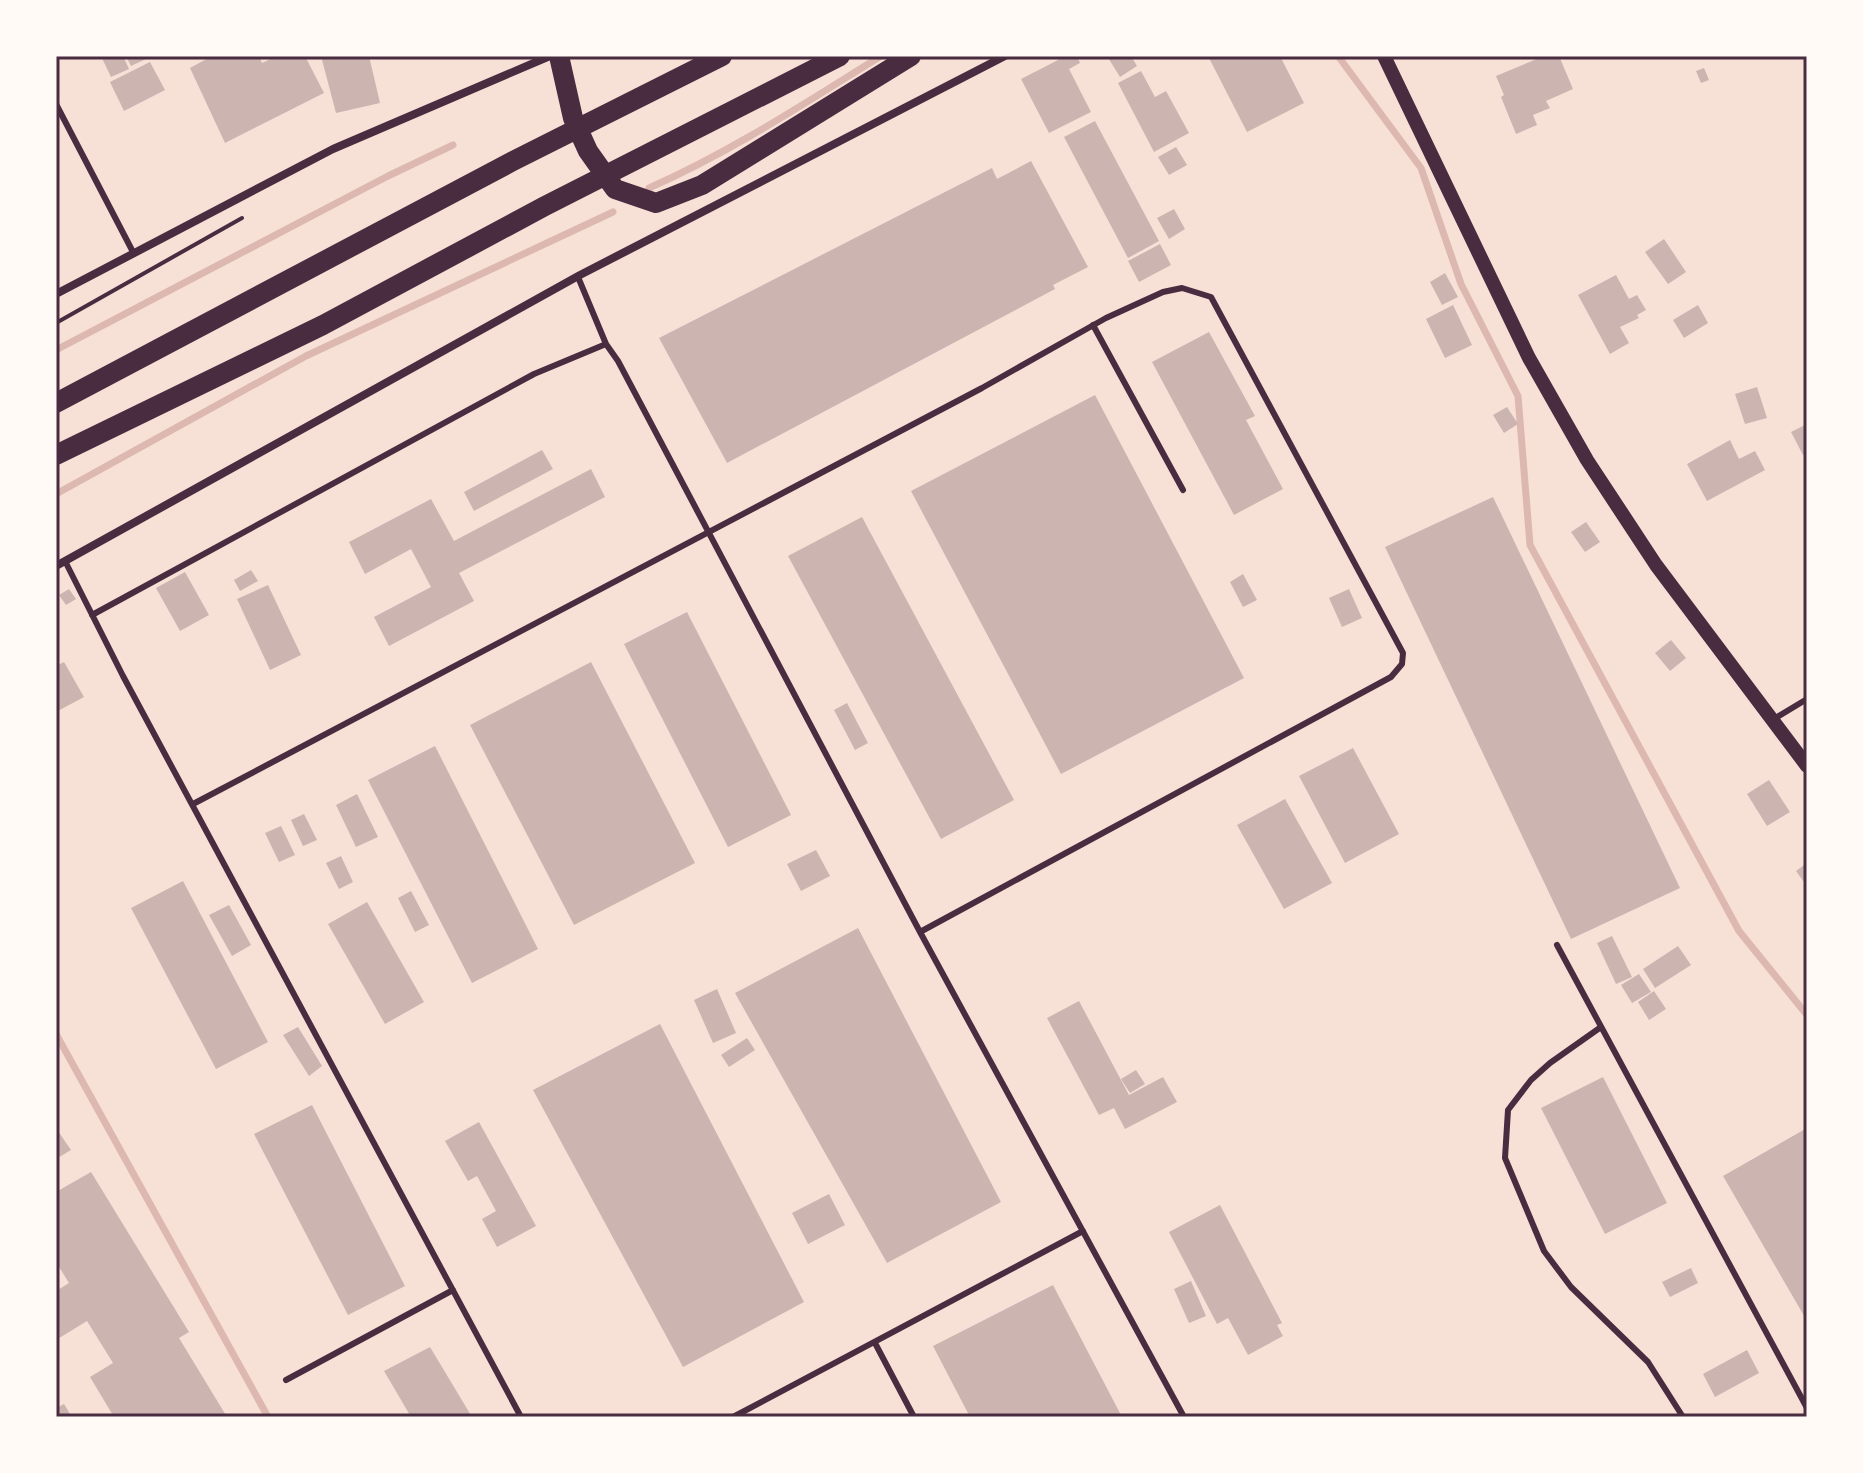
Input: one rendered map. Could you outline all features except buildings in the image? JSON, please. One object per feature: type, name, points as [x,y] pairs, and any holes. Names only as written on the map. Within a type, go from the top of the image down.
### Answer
[{"type":"highway","points":[[559,56],[573,118],[588,151],[615,189],[656,203],[702,185],[911,56]]},
{"type":"highway","points":[[56,403],[722,56]]},
{"type":"highway","points":[[56,455],[323,325],[840,56]]},
{"type":"street","points":[[56,294],[333,149],[550,56]]},
{"type":"street","points":[[56,566],[578,277],[1005,56]]},
{"type":"street","points":[[1384,56],[1529,358],[1587,460],[1656,565],[1807,766]]},
{"type":"lane","points":[[56,104],[133,252]]},
{"type":"lane","points":[[578,277],[606,344],[618,361],[920,932],[1184,1417]]},
{"type":"lane","points":[[193,804],[982,388],[1093,325],[1163,292],[1182,288],[1211,297],[1403,653],[1402,664],[1391,677],[920,932]]},
{"type":"lane","points":[[1093,325],[1183,490]]},
{"type":"lane","points":[[92,615],[534,374],[606,344]]},
{"type":"lane","points":[[65,561],[521,1417]]},
{"type":"lane","points":[[1772,720],[1807,699]]},
{"type":"lane","points":[[1557,945],[1807,1408]]},
{"type":"lane","points":[[1601,1027],[1550,1063],[1531,1080],[1508,1110],[1505,1158],[1544,1251],[1571,1287],[1648,1362],[1683,1417]]},
{"type":"lane","points":[[733,1417],[1083,1231]]},
{"type":"lane","points":[[286,1380],[453,1290]]},
{"type":"lane","points":[[875,1343],[914,1417]]},
{"type":"path","points":[[56,323],[247,215]]},
{"type":"waterway","points":[[649,188],[738,143],[881,56]]},
{"type":"waterway","points":[[1338,56],[1421,168],[1461,284],[1518,396],[1530,545],[1739,931],[1807,1015]]},
{"type":"waterway","points":[[56,350],[453,145]]},
{"type":"waterway","points":[[56,494],[306,356],[613,212]]},
{"type":"waterway","points":[[56,1034],[268,1417]]}]
